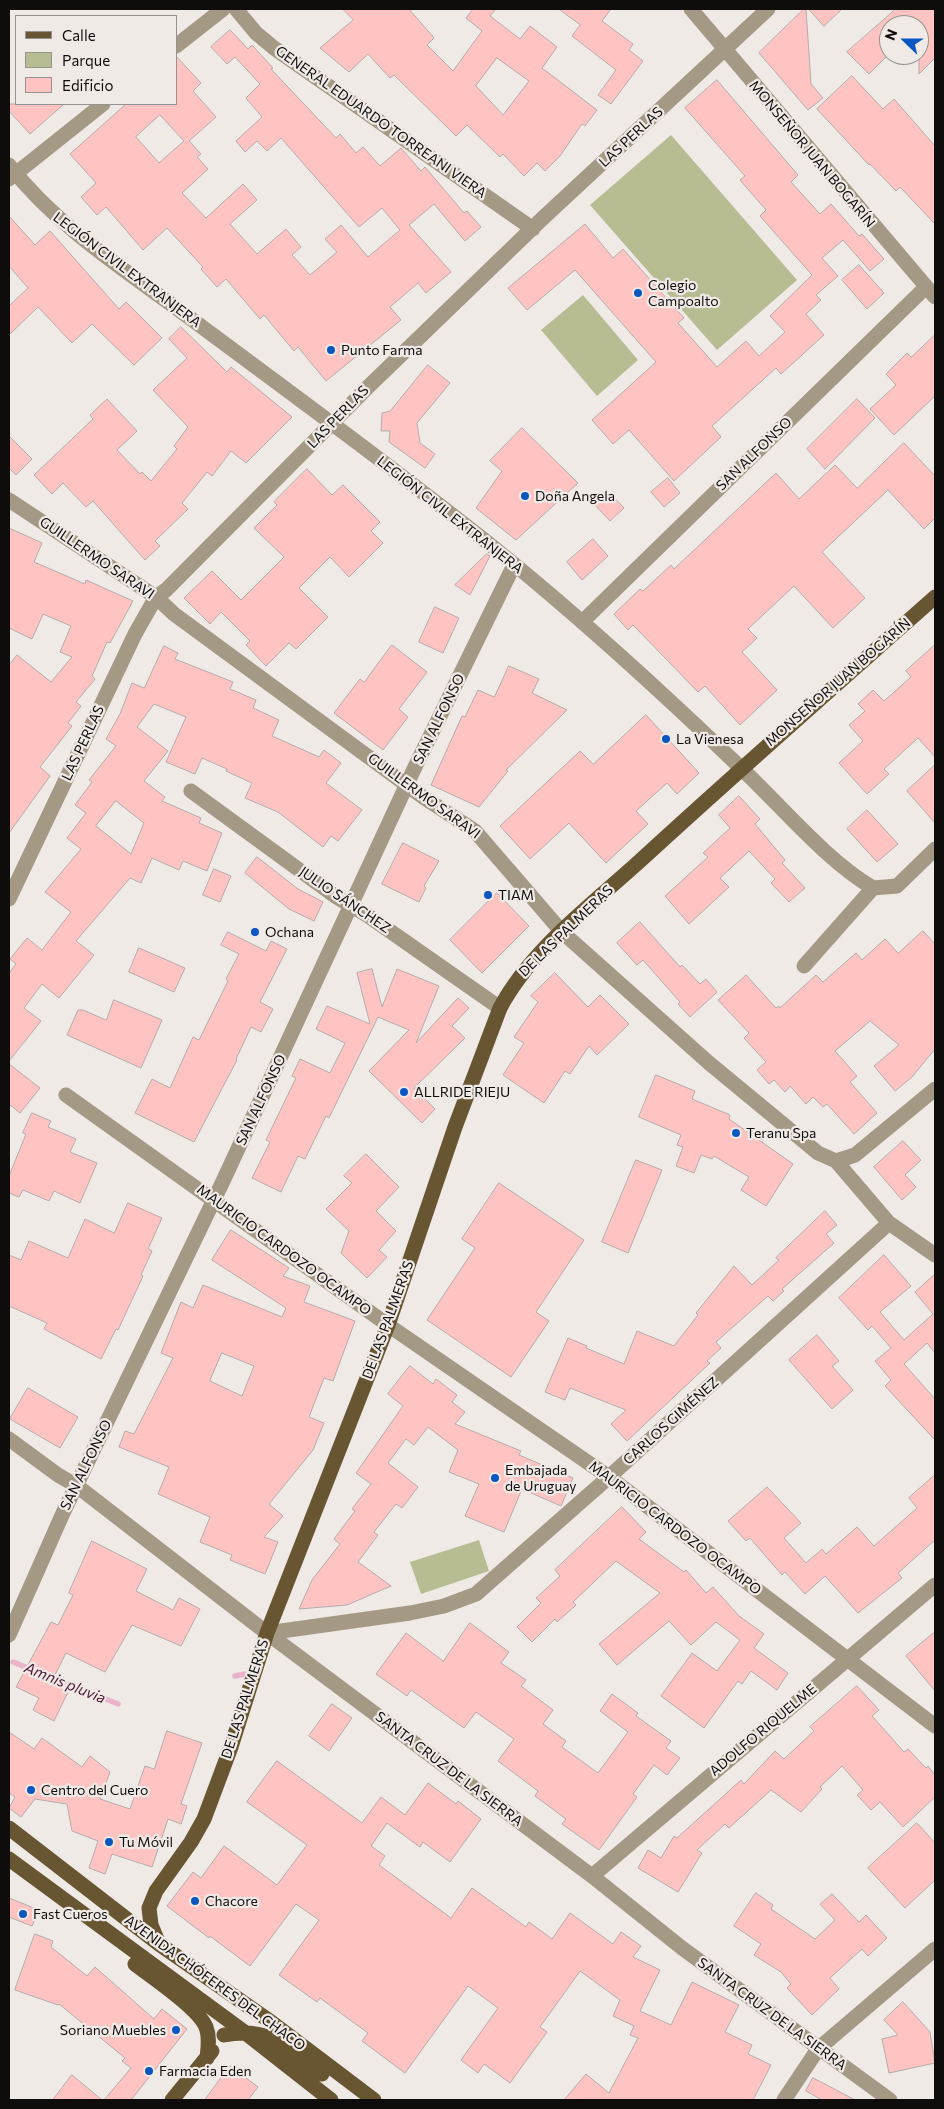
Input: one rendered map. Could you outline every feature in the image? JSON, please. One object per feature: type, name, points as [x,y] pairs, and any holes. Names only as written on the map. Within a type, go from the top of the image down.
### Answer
[{"type":"main road","name":"MONSEÑOR JUAN BOGARÍN","points":[[741,768],[935,597]]},
{"type":"main road","name":"DE LAS PALMERAS","points":[[159,1944],[151,1925],[149,1908],[156,1891],[192,1842],[204,1819],[231,1747],[267,1633],[388,1325],[455,1127],[500,1008],[516,979],[562,932],[741,768]]},
{"type":"main road","name":"AVENIDA CHÓFERES DEL CHACO","points":[[9,1828],[159,1944],[246,2005],[374,2100]]},
{"type":"main road","name":"AVENIDA CHÓFERES DEL CHACO","points":[[9,1859],[213,2010],[233,2030],[332,2100]]},
{"type":"main road","points":[[111,1934],[121,1953],[200,2015],[207,2028],[209,2040],[207,2058]]},
{"type":"main road","points":[[213,2010],[224,1990]]},
{"type":"main road","points":[[172,2100],[233,2030],[246,2005]]},
{"type":"main road","points":[[233,2030],[258,2033],[279,2041],[357,2100]]},
{"type":"street","points":[[178,44],[223,9]]},
{"type":"street","name":"GENERAL EDUARDO TORREANI VIERA","points":[[236,9],[256,33],[274,48],[533,229]]},
{"type":"street","name":"MONSEÑOR JUAN BOGARÍN","points":[[691,9],[931,292]]},
{"type":"street","name":"LAS PERLAS","points":[[9,899],[135,634],[156,597],[166,590],[332,422],[533,229],[768,9]]},
{"type":"street","points":[[11,172],[102,105]]},
{"type":"street","name":"LEGIÓN CIVIL EXTRANJERA","points":[[11,172],[44,206],[85,240],[332,422],[514,565],[582,622],[741,768],[851,874],[873,888]]},
{"type":"street","name":"SAN ALFONSO","points":[[582,622],[931,292]]},
{"type":"street","name":"GUILLERMO SARAVI","points":[[9,500],[156,597],[174,614],[408,785],[475,831],[562,932],[709,1063],[818,1153],[836,1161],[889,1223],[935,1255]]},
{"type":"street","name":"SAN ALFONSO","points":[[9,1635],[77,1486],[514,565]]},
{"type":"street","name":"JULIO SÁNCHEZ","points":[[191,791],[351,906],[367,915],[500,1008]]},
{"type":"street","points":[[804,966],[873,888],[897,886],[935,849]]},
{"type":"street","points":[[836,1161],[854,1155],[935,1089]]},
{"type":"street","name":"MAURICIO CARDOZO OCAMPO","points":[[66,1095],[388,1325],[609,1478],[935,1726]]},
{"type":"street","name":"CARLOS GIMÉNEZ","points":[[267,1633],[410,1613],[444,1606],[476,1594],[609,1478],[889,1223]]},
{"type":"street","name":"SANTA CRUZ DE LA SIERRA","points":[[9,1439],[58,1475],[77,1486],[267,1633],[592,1876],[682,1948],[890,2100]]},
{"type":"street","name":"ADOLFO RIQUELME","points":[[592,1876],[935,1585]]},
{"type":"street","points":[[784,2100],[818,2048],[935,1949]]},
{"type":"green space","points":[[671,135],[797,280],[717,350],[590,205]]},
{"type":"green space","points":[[583,295],[638,360],[597,396],[541,330]]},
{"type":"green space","points":[[479,1540],[489,1571],[421,1594],[410,1562]]},
{"type":"building","points":[[343,9],[409,9],[434,38],[427,45],[453,71],[482,31],[466,18],[473,9],[496,9],[490,16],[520,39],[530,26],[557,47],[542,68],[597,110],[585,126],[582,124],[560,156],[545,171],[537,163],[524,176],[503,154],[500,157],[467,125],[456,136],[394,75],[390,78],[368,54],[349,72],[320,48],[353,20]],"holes":[[[497,58],[529,81],[503,115],[476,86]]]},
{"type":"building","points":[[559,9],[611,9],[602,21],[633,44],[629,50],[643,61],[611,104],[598,95],[616,70],[572,36],[580,25]]},
{"type":"building","points":[[806,9],[811,84],[823,98],[808,110],[759,53]]},
{"type":"building","points":[[809,9],[842,9],[824,26]]},
{"type":"building","points":[[896,9],[935,9],[935,58],[929,64],[929,15],[889,15]]},
{"type":"building","points":[[879,24],[879,64],[869,74],[847,52]]},
{"type":"building","points":[[230,30],[248,49],[252,45],[273,68],[271,69],[336,138],[340,134],[356,153],[363,147],[380,166],[401,148],[421,171],[425,167],[464,213],[467,211],[481,227],[465,241],[434,204],[409,225],[451,272],[426,293],[418,283],[390,307],[401,320],[326,381],[298,347],[294,351],[264,315],[260,319],[226,279],[217,287],[201,269],[203,267],[167,228],[143,250],[106,207],[97,215],[81,197],[96,183],[70,154],[125,105],[178,105],[178,58],[201,83],[193,91],[216,117],[189,141],[201,154],[197,157],[208,169],[182,193],[206,218],[243,184],[257,200],[230,224],[257,254],[286,229],[301,247],[292,255],[310,275],[337,252],[325,239],[341,225],[368,257],[400,230],[382,208],[359,227],[281,138],[267,151],[257,141],[245,152],[236,141],[262,117],[246,98],[260,84],[235,57],[227,64],[211,47]],"holes":[[[160,115],[184,141],[159,163],[136,137]]]},
{"type":"building","points":[[919,65],[928,65],[919,74]]},
{"type":"building","points":[[852,76],[883,109],[894,99],[935,146],[935,224],[900,187],[896,191],[869,165],[817,109]]},
{"type":"building","points":[[717,80],[798,175],[791,182],[820,214],[831,204],[859,236],[862,234],[884,259],[870,271],[843,240],[822,258],[838,276],[816,295],[821,300],[806,314],[824,335],[781,374],[776,368],[712,426],[721,437],[674,481],[629,430],[613,444],[592,420],[656,362],[575,270],[527,310],[508,288],[585,224],[613,258],[623,249],[684,318],[678,323],[717,367],[746,341],[759,356],[785,332],[770,316],[812,275],[760,216],[766,210],[740,180],[745,176],[685,108]]},
{"type":"building","points":[[9,104],[63,105],[30,134],[9,111]]},
{"type":"building","points":[[9,216],[35,245],[50,231],[119,309],[126,302],[162,338],[134,365],[92,324],[72,343],[38,307],[9,335],[9,306],[28,288],[9,266]]},
{"type":"building","points":[[859,265],[884,293],[867,309],[842,280]]},
{"type":"building","points":[[181,327],[227,372],[231,367],[292,417],[246,463],[231,451],[212,476],[207,472],[182,503],[188,509],[155,541],[160,546],[145,560],[93,501],[86,507],[63,483],[52,494],[34,475],[93,419],[90,415],[107,399],[137,431],[117,450],[140,474],[142,472],[151,481],[177,449],[174,446],[188,427],[153,390],[187,358],[169,339]]},
{"type":"building","points":[[935,335],[935,396],[894,435],[870,409],[896,385],[886,374],[907,353],[911,357]]},
{"type":"building","points":[[428,365],[450,383],[417,423],[420,443],[435,454],[425,468],[389,442],[390,431],[381,431],[382,413],[390,411]]},
{"type":"building","points":[[857,399],[875,418],[825,469],[807,449]]},
{"type":"building","name":"Doña Angela","points":[[522,428],[578,483],[516,540],[476,508],[502,471],[490,461]]},
{"type":"building","points":[[9,436],[32,459],[16,475],[9,468]]},
{"type":"building","points":[[904,443],[935,476],[935,518],[924,529],[888,490],[822,552],[865,598],[833,628],[794,586],[748,629],[757,638],[742,652],[777,690],[740,725],[705,686],[698,692],[633,625],[628,630],[614,614],[640,589],[643,591],[671,565],[674,569],[776,473],[799,499],[835,465],[857,488]]},
{"type":"building","points":[[307,469],[332,495],[343,485],[380,522],[371,531],[383,543],[349,577],[330,557],[299,588],[328,617],[296,649],[289,643],[266,666],[246,645],[250,641],[221,612],[210,624],[184,598],[212,571],[241,600],[284,557],[254,528],[277,505],[274,502]]},
{"type":"building","points":[[668,478],[680,493],[664,507],[651,492]]},
{"type":"building","points":[[608,491],[624,508],[610,521],[594,504]]},
{"type":"building","points":[[9,528],[42,543],[34,562],[85,584],[86,580],[133,601],[110,643],[107,642],[92,676],[95,679],[76,702],[81,706],[68,723],[72,726],[40,767],[50,776],[9,833],[9,665],[17,655],[51,682],[72,657],[60,652],[71,626],[43,614],[32,639],[9,628]]},
{"type":"building","points":[[593,539],[608,556],[582,580],[567,562]]},
{"type":"building","points":[[487,554],[490,556],[470,595],[455,585]]},
{"type":"building","points":[[435,607],[459,618],[443,653],[419,642]]},
{"type":"building","points":[[392,645],[427,672],[399,709],[408,717],[383,750],[334,713],[360,679],[364,682]]},
{"type":"building","points":[[935,645],[935,757],[918,738],[884,769],[889,774],[867,794],[839,763],[863,741],[849,725],[865,711],[858,704],[873,690],[884,701],[911,677],[906,671]]},
{"type":"building","points":[[164,646],[178,653],[175,659],[233,682],[230,689],[256,700],[253,708],[279,720],[272,736],[319,757],[324,750],[341,763],[326,783],[362,810],[338,841],[331,836],[323,847],[278,812],[245,798],[252,783],[226,771],[227,769],[202,758],[195,774],[166,762],[186,717],[154,704],[137,727],[168,751],[144,781],[165,797],[162,801],[201,818],[199,823],[222,833],[207,871],[183,861],[179,870],[152,858],[141,883],[130,878],[76,941],[94,955],[59,998],[42,984],[24,1008],[41,1021],[9,1061],[9,973],[16,964],[10,959],[27,938],[42,950],[71,912],[45,892],[81,849],[67,838],[86,813],[75,805],[92,782],[89,780],[116,746],[106,739],[120,714],[132,683],[144,688]],"holes":[[[116,801],[144,823],[131,854],[96,826]]]},
{"type":"building","points":[[509,666],[539,679],[532,693],[567,710],[506,770],[508,771],[479,807],[431,785],[462,716],[465,717],[478,690],[494,697]]},
{"type":"building","points":[[646,715],[699,773],[677,794],[667,783],[636,811],[648,824],[606,863],[569,823],[530,859],[500,826],[580,751],[593,764]]},
{"type":"building","points":[[935,765],[935,823],[907,791]]},
{"type":"building","points":[[739,796],[760,819],[755,824],[785,860],[782,863],[805,888],[789,902],[771,883],[775,879],[749,851],[720,878],[729,887],[689,924],[665,896],[708,857],[703,853],[730,828],[719,815]]},
{"type":"building","points":[[867,810],[898,844],[877,862],[847,829]]},
{"type":"building","points":[[403,843],[439,861],[424,886],[426,888],[419,902],[382,884]]},
{"type":"building","points":[[257,857],[298,889],[323,902],[314,921],[289,909],[245,873]]},
{"type":"building","points":[[214,869],[231,876],[220,902],[203,895]]},
{"type":"building","points":[[497,893],[529,926],[482,973],[450,940]]},
{"type":"building","points":[[640,922],[680,967],[682,965],[700,984],[706,979],[717,992],[690,1017],[678,1004],[680,1002],[643,960],[637,965],[617,943]]},
{"type":"building","points":[[923,931],[935,944],[935,1049],[912,1077],[895,1091],[874,1066],[899,1045],[870,1021],[835,1051],[857,1076],[850,1082],[877,1113],[854,1134],[827,1104],[823,1107],[813,1097],[806,1104],[790,1086],[785,1092],[774,1080],[769,1084],[757,1070],[766,1062],[744,1038],[749,1033],[718,1000],[746,975],[776,1008],[779,1006],[780,1008],[816,975],[823,982],[856,953],[862,960],[885,939],[898,953]]},
{"type":"building","points":[[228,932],[266,951],[271,941],[287,949],[260,1002],[273,1009],[261,1032],[251,1027],[237,1060],[194,1142],[135,1113],[152,1079],[170,1088],[193,1037],[199,1040],[239,954],[221,945]]},
{"type":"building","points":[[139,948],[185,968],[174,992],[129,972]]},
{"type":"building","points":[[372,969],[382,1007],[397,969],[439,986],[416,1043],[458,998],[469,1008],[452,1026],[465,1038],[414,1088],[435,1109],[422,1123],[369,1071],[409,1030],[378,1017],[329,1118],[326,1116],[305,1159],[298,1156],[281,1192],[252,1178],[270,1142],[266,1140],[296,1078],[292,1076],[300,1059],[330,1073],[345,1043],[316,1029],[327,1006],[370,1024],[357,973]]},
{"type":"building","points":[[555,973],[588,1007],[600,995],[629,1024],[597,1055],[589,1046],[570,1074],[565,1071],[544,1103],[503,1075],[524,1043],[514,1037],[538,1002],[531,996]]},
{"type":"building","points":[[114,1000],[162,1020],[141,1068],[67,1035],[78,1010],[83,1010],[106,1020]]},
{"type":"building","points":[[9,1064],[40,1088],[20,1113],[9,1104]]},
{"type":"building","points":[[656,1075],[695,1091],[692,1099],[730,1115],[729,1119],[793,1164],[766,1206],[741,1190],[749,1177],[714,1156],[712,1159],[701,1155],[694,1173],[676,1166],[683,1147],[677,1145],[681,1135],[639,1117]]},
{"type":"building","points":[[32,1113],[51,1121],[48,1127],[76,1139],[70,1152],[97,1163],[80,1203],[54,1191],[49,1201],[23,1190],[19,1197],[9,1193],[9,1176],[26,1134],[23,1133]]},
{"type":"building","points":[[903,1141],[921,1160],[905,1175],[916,1187],[902,1200],[874,1167]]},
{"type":"building","points":[[366,1154],[399,1187],[376,1211],[396,1231],[379,1250],[387,1257],[367,1278],[341,1253],[349,1231],[326,1209],[352,1183],[344,1176]]},
{"type":"building","points":[[636,1160],[662,1170],[628,1253],[602,1242]]},
{"type":"building","points":[[499,1183],[584,1240],[536,1312],[549,1321],[511,1377],[427,1320],[475,1248],[462,1239]]},
{"type":"building","points":[[128,1203],[162,1218],[148,1249],[152,1251],[141,1275],[143,1276],[118,1330],[116,1329],[101,1359],[44,1329],[47,1323],[9,1306],[9,1255],[21,1260],[29,1241],[68,1258],[85,1219],[114,1233]]},
{"type":"building","points":[[825,1211],[837,1225],[826,1234],[834,1243],[782,1289],[784,1291],[773,1301],[768,1296],[716,1342],[721,1348],[707,1361],[710,1363],[627,1441],[611,1424],[626,1410],[570,1388],[565,1400],[545,1392],[568,1338],[624,1364],[637,1331],[674,1346],[698,1315],[696,1313],[734,1266],[752,1285],[779,1260],[776,1258]]},
{"type":"building","points":[[231,1230],[289,1268],[283,1276],[310,1286],[304,1302],[355,1321],[333,1381],[324,1378],[309,1417],[324,1423],[313,1450],[269,1504],[283,1516],[264,1537],[278,1542],[265,1574],[230,1560],[232,1555],[200,1542],[210,1517],[158,1494],[169,1467],[119,1447],[125,1431],[134,1434],[173,1358],[161,1353],[181,1302],[193,1308],[203,1285],[282,1317],[286,1308],[212,1260]],"holes":[[[222,1353],[254,1366],[242,1396],[210,1381]]]},
{"type":"building","points":[[884,1255],[911,1286],[880,1312],[904,1340],[933,1314],[915,1292],[935,1274],[935,1353],[927,1343],[904,1364],[935,1399],[935,1440],[885,1386],[891,1380],[875,1361],[891,1348],[872,1326],[868,1330],[839,1298]]},
{"type":"building","points":[[817,1335],[839,1361],[832,1366],[853,1390],[832,1409],[789,1360]]},
{"type":"building","points":[[410,1366],[433,1384],[436,1379],[457,1395],[452,1402],[465,1412],[455,1424],[521,1451],[519,1455],[573,1478],[561,1506],[522,1489],[504,1532],[465,1516],[479,1484],[449,1472],[458,1450],[428,1427],[414,1445],[406,1439],[388,1463],[418,1487],[402,1508],[396,1504],[374,1532],[378,1535],[358,1562],[391,1586],[347,1605],[299,1609],[312,1580],[340,1544],[334,1539],[355,1511],[352,1509],[371,1484],[356,1473],[403,1406],[388,1394]]},
{"type":"building","points":[[28,1388],[78,1417],[60,1448],[10,1419]]},
{"type":"building","points":[[935,1475],[935,1540],[898,1573],[902,1578],[858,1613],[825,1576],[805,1594],[785,1572],[782,1575],[750,1538],[746,1541],[728,1521],[767,1487],[801,1523],[784,1538],[806,1563],[822,1549],[826,1554],[857,1527],[874,1546],[917,1508],[909,1498]]},
{"type":"building","points":[[622,1507],[646,1532],[639,1539],[684,1572],[686,1570],[706,1593],[713,1587],[739,1616],[764,1634],[754,1648],[788,1673],[777,1690],[751,1671],[742,1684],[738,1681],[704,1728],[661,1696],[692,1653],[717,1671],[740,1640],[716,1622],[691,1645],[669,1621],[617,1665],[599,1644],[660,1593],[616,1561],[573,1602],[576,1605],[557,1622],[555,1619],[532,1642],[517,1627],[541,1603],[536,1598],[560,1576],[555,1570]]},
{"type":"building","points":[[92,1541],[147,1569],[136,1591],[173,1610],[179,1598],[200,1609],[181,1646],[132,1625],[105,1672],[66,1653],[51,1683],[68,1692],[54,1721],[33,1710],[39,1698],[16,1687],[51,1622],[58,1625],[73,1595],[69,1593]]},
{"type":"building","points":[[470,1623],[509,1652],[501,1663],[526,1680],[521,1686],[553,1710],[543,1724],[566,1741],[562,1747],[598,1773],[628,1732],[600,1711],[612,1694],[638,1713],[636,1716],[671,1741],[666,1748],[680,1758],[667,1775],[654,1765],[633,1794],[637,1797],[599,1850],[562,1824],[566,1819],[535,1796],[538,1791],[498,1761],[514,1739],[476,1712],[464,1728],[411,1690],[407,1696],[376,1674],[406,1633],[443,1661]]},
{"type":"building","points":[[935,1632],[935,1691],[906,1656]]},
{"type":"building","points":[[857,1686],[879,1710],[872,1716],[904,1752],[908,1749],[926,1768],[928,1766],[935,1775],[935,1797],[903,1827],[880,1802],[871,1810],[857,1795],[863,1790],[842,1766],[820,1787],[822,1789],[801,1812],[771,1790],[729,1828],[725,1824],[697,1850],[702,1853],[678,1892],[638,1868],[648,1850],[661,1858],[674,1836],[677,1838],[741,1780],[744,1784],[775,1751],[784,1759],[814,1731],[810,1727]]},
{"type":"building","points":[[332,1704],[352,1718],[329,1751],[309,1736]]},
{"type":"building","points":[[167,1731],[202,1743],[181,1804],[187,1806],[181,1824],[168,1819],[152,1867],[112,1854],[105,1874],[89,1868],[98,1841],[72,1831],[67,1804],[35,1799],[21,1817],[9,1808],[15,1797],[9,1793],[9,1732],[34,1749],[42,1738],[82,1767],[90,1756],[110,1772],[100,1799],[130,1809],[145,1766],[154,1769]]},
{"type":"building","points":[[277,1761],[362,1823],[381,1797],[405,1815],[428,1783],[456,1804],[458,1801],[481,1819],[450,1862],[423,1842],[420,1847],[387,1823],[371,1846],[385,1856],[379,1865],[451,1918],[472,1888],[526,1927],[529,1922],[552,1939],[570,1913],[613,1944],[621,1932],[641,1946],[633,1957],[660,1970],[640,2011],[671,2025],[692,1982],[739,2005],[725,2032],[752,2045],[748,2054],[771,2065],[753,2100],[564,2100],[586,2074],[609,2093],[638,2038],[630,2035],[634,2026],[613,2016],[620,2000],[580,1971],[540,2027],[547,2032],[510,2083],[484,2064],[478,2073],[461,2060],[498,2008],[468,1986],[405,2073],[362,2041],[368,2033],[320,1998],[317,2002],[279,1975],[319,1920],[296,1904],[250,1966],[210,1936],[209,1938],[167,1906],[193,1872],[201,1878],[224,1846],[277,1885],[307,1845],[247,1802]]},
{"type":"building","points":[[917,1823],[935,1843],[935,1880],[905,1908],[868,1868]]},
{"type":"building","points":[[756,1893],[773,1905],[771,1909],[815,1939],[835,1920],[820,1904],[832,1894],[859,1922],[866,1915],[887,1938],[868,1956],[862,1949],[830,1978],[839,1989],[812,2015],[787,1988],[791,1984],[781,1972],[754,1955],[761,1944],[734,1926]]},
{"type":"building","name":"Fast Cueros","points":[[9,1898],[39,1910],[32,1926],[9,1917]]},
{"type":"building","points":[[35,1934],[53,1941],[51,1947],[87,1976],[95,1967],[154,2019],[162,2009],[187,2029],[131,2100],[104,2100],[131,2068],[122,2061],[125,2058],[59,2004],[15,1990]]},
{"type":"building","points":[[903,2002],[930,2032],[935,2063],[889,2073],[882,2039],[898,2035],[884,2020]]},
{"type":"building","points":[[230,2066],[258,2087],[248,2100],[205,2100]]},
{"type":"building","points":[[72,2075],[102,2100],[53,2100]]},
{"type":"building","points":[[813,2078],[855,2100],[822,2100],[806,2091]]},
{"type":"waterway","name":"Amnis pluvia","points":[[13,1662],[33,1670]]},
{"type":"waterway","points":[[235,1676],[245,1674]]},
{"type":"waterway","name":"Amnis pluvia","points":[[48,1676],[118,1704]]},
{"type":"place","name":"Colegio Campoalto","points":[[638,293]]},
{"type":"place","name":"Punto Farma","points":[[331,350]]},
{"type":"place","name":"Doña Angela","points":[[525,496]]},
{"type":"place","name":"La Vienesa","points":[[666,739]]},
{"type":"place","name":"TIAM","points":[[488,895]]},
{"type":"place","name":"Ochana","points":[[255,932]]},
{"type":"place","name":"ALLRIDE RIEJU","points":[[404,1092]]},
{"type":"place","name":"Teranu Spa","points":[[736,1133]]},
{"type":"place","name":"Embajada de Uruguay","points":[[495,1478]]},
{"type":"place","name":"Centro del Cuero","points":[[31,1790]]},
{"type":"place","name":"Tu Móvil","points":[[109,1842]]},
{"type":"place","name":"Chacore","points":[[195,1901]]},
{"type":"place","name":"Fast Cueros","points":[[23,1914]]},
{"type":"place","name":"Soriano Muebles","points":[[176,2030]]},
{"type":"place","name":"Farmacia Eden","points":[[149,2071]]}]
